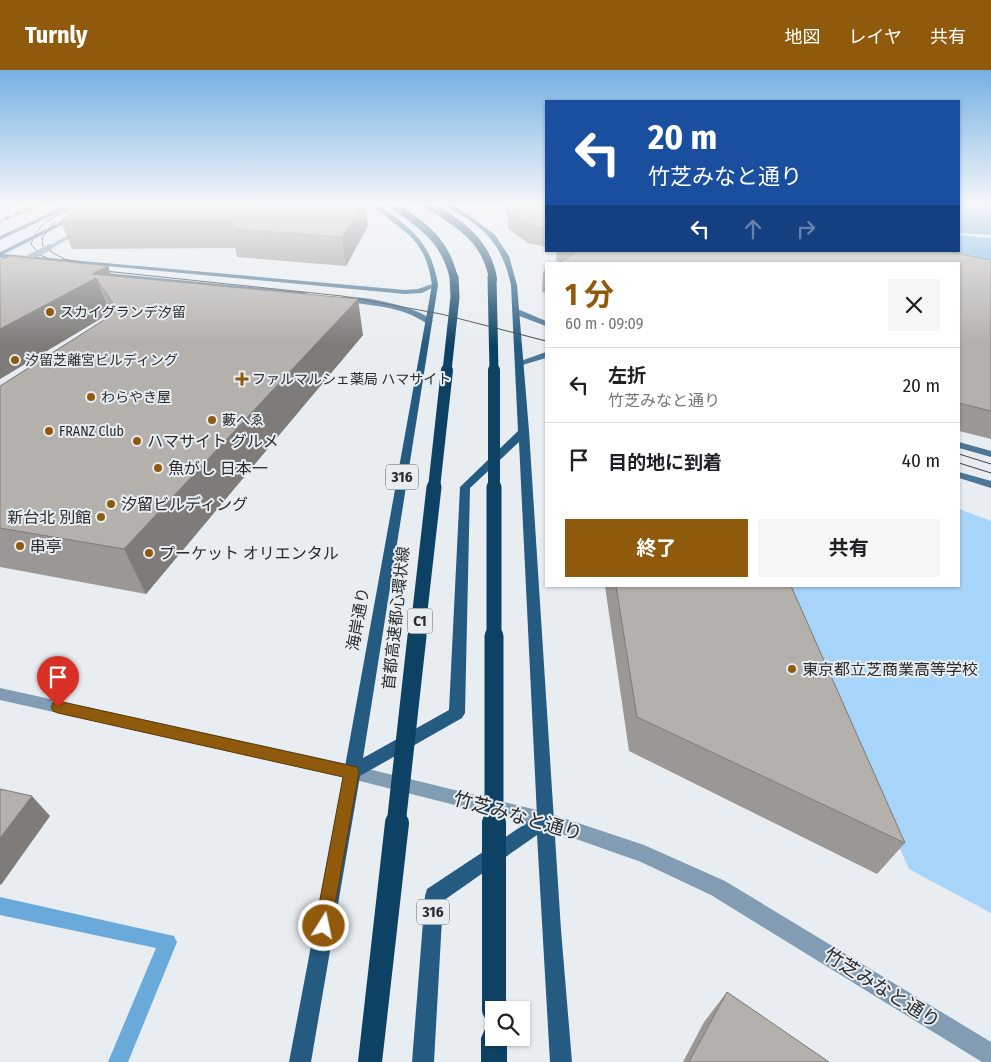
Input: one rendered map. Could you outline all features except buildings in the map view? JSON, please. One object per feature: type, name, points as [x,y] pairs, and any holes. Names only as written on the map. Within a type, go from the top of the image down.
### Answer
[{"type":"highway","name":"首都高速都心環状線","points":[[370,1062],[455,296],[454,272],[446,251]]},
{"type":"highway","points":[[484,251],[490,260],[494,288],[494,1001]]},
{"type":"highway","points":[[494,1046],[494,1062]]},
{"type":"main road","name":"海岸通り","points":[[300,1062],[352,772],[435,285],[431,262],[426,251]]},
{"type":"main road","points":[[504,251],[512,272],[517,312],[545,820],[561,1062]]},
{"type":"main road","points":[[0,255],[406,292],[419,291],[435,285]]},
{"type":"main road","points":[[0,266],[28,268]]},
{"type":"main road","points":[[86,273],[311,295]]},
{"type":"main road","points":[[331,298],[399,308],[420,314],[429,321]]},
{"type":"main road","points":[[517,312],[545,324]]},
{"type":"main road","points":[[519,363],[545,355]]},
{"type":"main road","points":[[352,772],[457,713],[465,487],[524,431]]},
{"type":"main road","points":[[960,445],[991,454]]},
{"type":"main road","points":[[960,475],[991,485]]},
{"type":"main road","name":"316","points":[[423,1062],[434,896],[545,820]]},
{"type":"street","points":[[0,273],[41,251]]},
{"type":"street","name":"竹芝みなと通り","points":[[0,694],[352,772],[545,820],[644,854],[718,888],[991,1055]]},
{"type":"shaded area","points":[[991,251],[991,262],[939,252]]},
{"type":"shaded area","points":[[960,509],[991,521],[991,913],[909,869],[784,587],[960,587]]},
{"type":"waterway","points":[[0,906],[168,942],[118,1062]]},
{"type":"tram line","points":[[37,251],[40,255],[61,264]]},
{"type":"tram line","points":[[51,251],[64,259],[89,264]]},
{"type":"tram line","points":[[95,270],[342,296],[441,314],[545,341]]},
{"type":"tram line","points":[[960,454],[991,464]]},
{"type":"tram line","points":[[960,463],[991,473]]},
{"type":"place","name":"スカイグランデ汐留","points":[[50,312]]},
{"type":"place","name":"汐留芝離宮ビルディング","points":[[15,360]]},
{"type":"place","name":"ファルマルシェ薬局 ハマサイト","points":[[242,379]]},
{"type":"place","name":"わらやき屋","points":[[91,397]]},
{"type":"place","name":"藪へゑ","points":[[212,420]]},
{"type":"place","name":"FRANZ Club","points":[[49,431]]},
{"type":"place","name":"ハマサイト グルメ","points":[[137,441]]},
{"type":"place","name":"魚がし 日本一","points":[[158,468]]},
{"type":"place","name":"汐留ビルディング","points":[[111,504]]},
{"type":"place","name":"新台北 別館","points":[[101,517]]},
{"type":"place","name":"串亭","points":[[20,546]]},
{"type":"place","name":"プーケット オリエンタル","points":[[149,553]]},
{"type":"place","name":"東京都立芝商業高等学校","points":[[792,669]]},
{"type":"route","points":[[58,707],[352,772],[324,926]]}]
